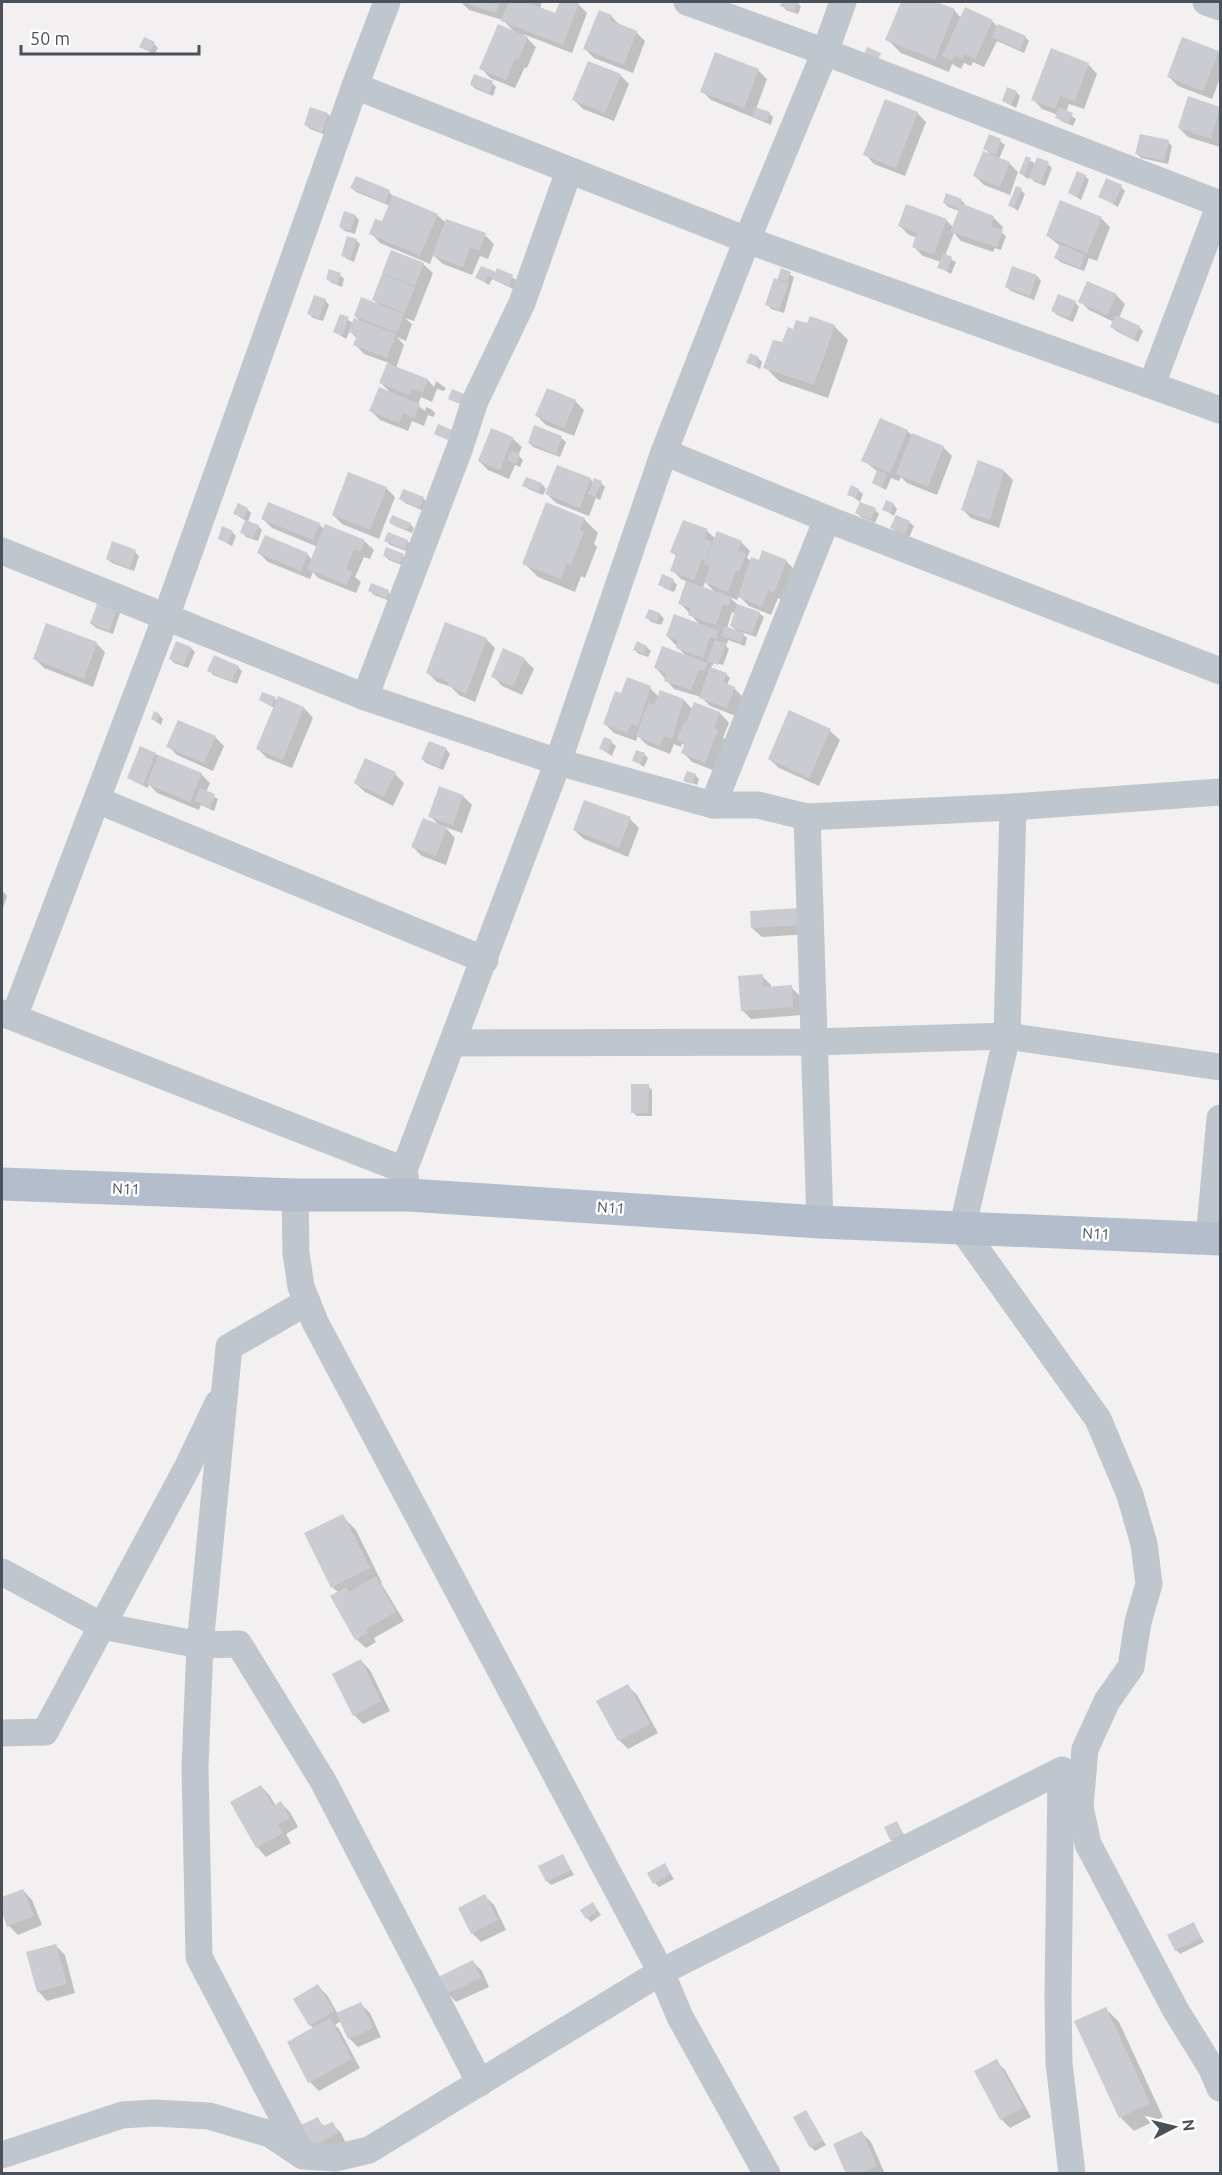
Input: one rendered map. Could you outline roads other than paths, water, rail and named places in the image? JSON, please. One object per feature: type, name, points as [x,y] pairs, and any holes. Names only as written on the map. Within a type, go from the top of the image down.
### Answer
[{"type":"main road","name":"N11","points":[[2,1184],[295,1195],[406,1183],[820,1222],[1215,1239]]},
{"type":"street","points":[[387,2],[97,800],[8,1015],[406,1183],[453,1042],[558,762],[664,452],[843,2]]},
{"type":"street","points":[[687,2],[825,52],[1221,204],[1152,384]]},
{"type":"street","points":[[1206,2],[1221,7]]},
{"type":"street","points":[[355,86],[747,240],[1221,410]]},
{"type":"street","points":[[365,697],[459,450],[475,401],[522,303],[569,171]]},
{"type":"street","points":[[664,452],[827,519],[1221,671]]},
{"type":"street","points":[[713,805],[827,519]]},
{"type":"street","points":[[2,551],[365,697],[558,762],[713,805],[758,805],[807,817],[1013,807],[1221,792]]},
{"type":"street","points":[[97,800],[485,960]]},
{"type":"street","points":[[1013,807],[1007,1036],[962,1228],[1098,1419],[1130,1494],[1144,1544],[1149,1584],[1138,1622],[1131,1667],[1107,1701],[1085,1749],[1080,1807]]},
{"type":"street","points":[[807,817],[820,1222]]},
{"type":"street","points":[[453,1042],[814,1042],[1007,1036],[1221,1067]]},
{"type":"street","points":[[1215,1239],[1221,1118]]},
{"type":"street","points":[[295,1195],[301,1287],[315,1322],[661,1972],[680,2017],[767,2174]]},
{"type":"street","points":[[306,1302],[229,1347],[200,1645],[195,1767],[199,1957],[308,2165]]},
{"type":"street","points":[[2,1733],[45,1732],[187,1468],[226,1386]]},
{"type":"street","points":[[2,1572],[102,1626],[200,1645],[239,1644],[323,1781],[480,2083]]},
{"type":"street","points":[[1062,1770],[1080,1807],[1088,1844],[1175,2009],[1221,2088]]},
{"type":"street","points":[[308,2165],[369,2150],[661,1972],[1062,1770]]},
{"type":"street","points":[[1062,1770],[1059,2063],[1072,2174]]},
{"type":"street","points":[[2,2156],[122,2115],[154,2113],[209,2116],[270,2134],[308,2165]]},
{"type":"street","points":[[2,2133],[29,2146]]}]
